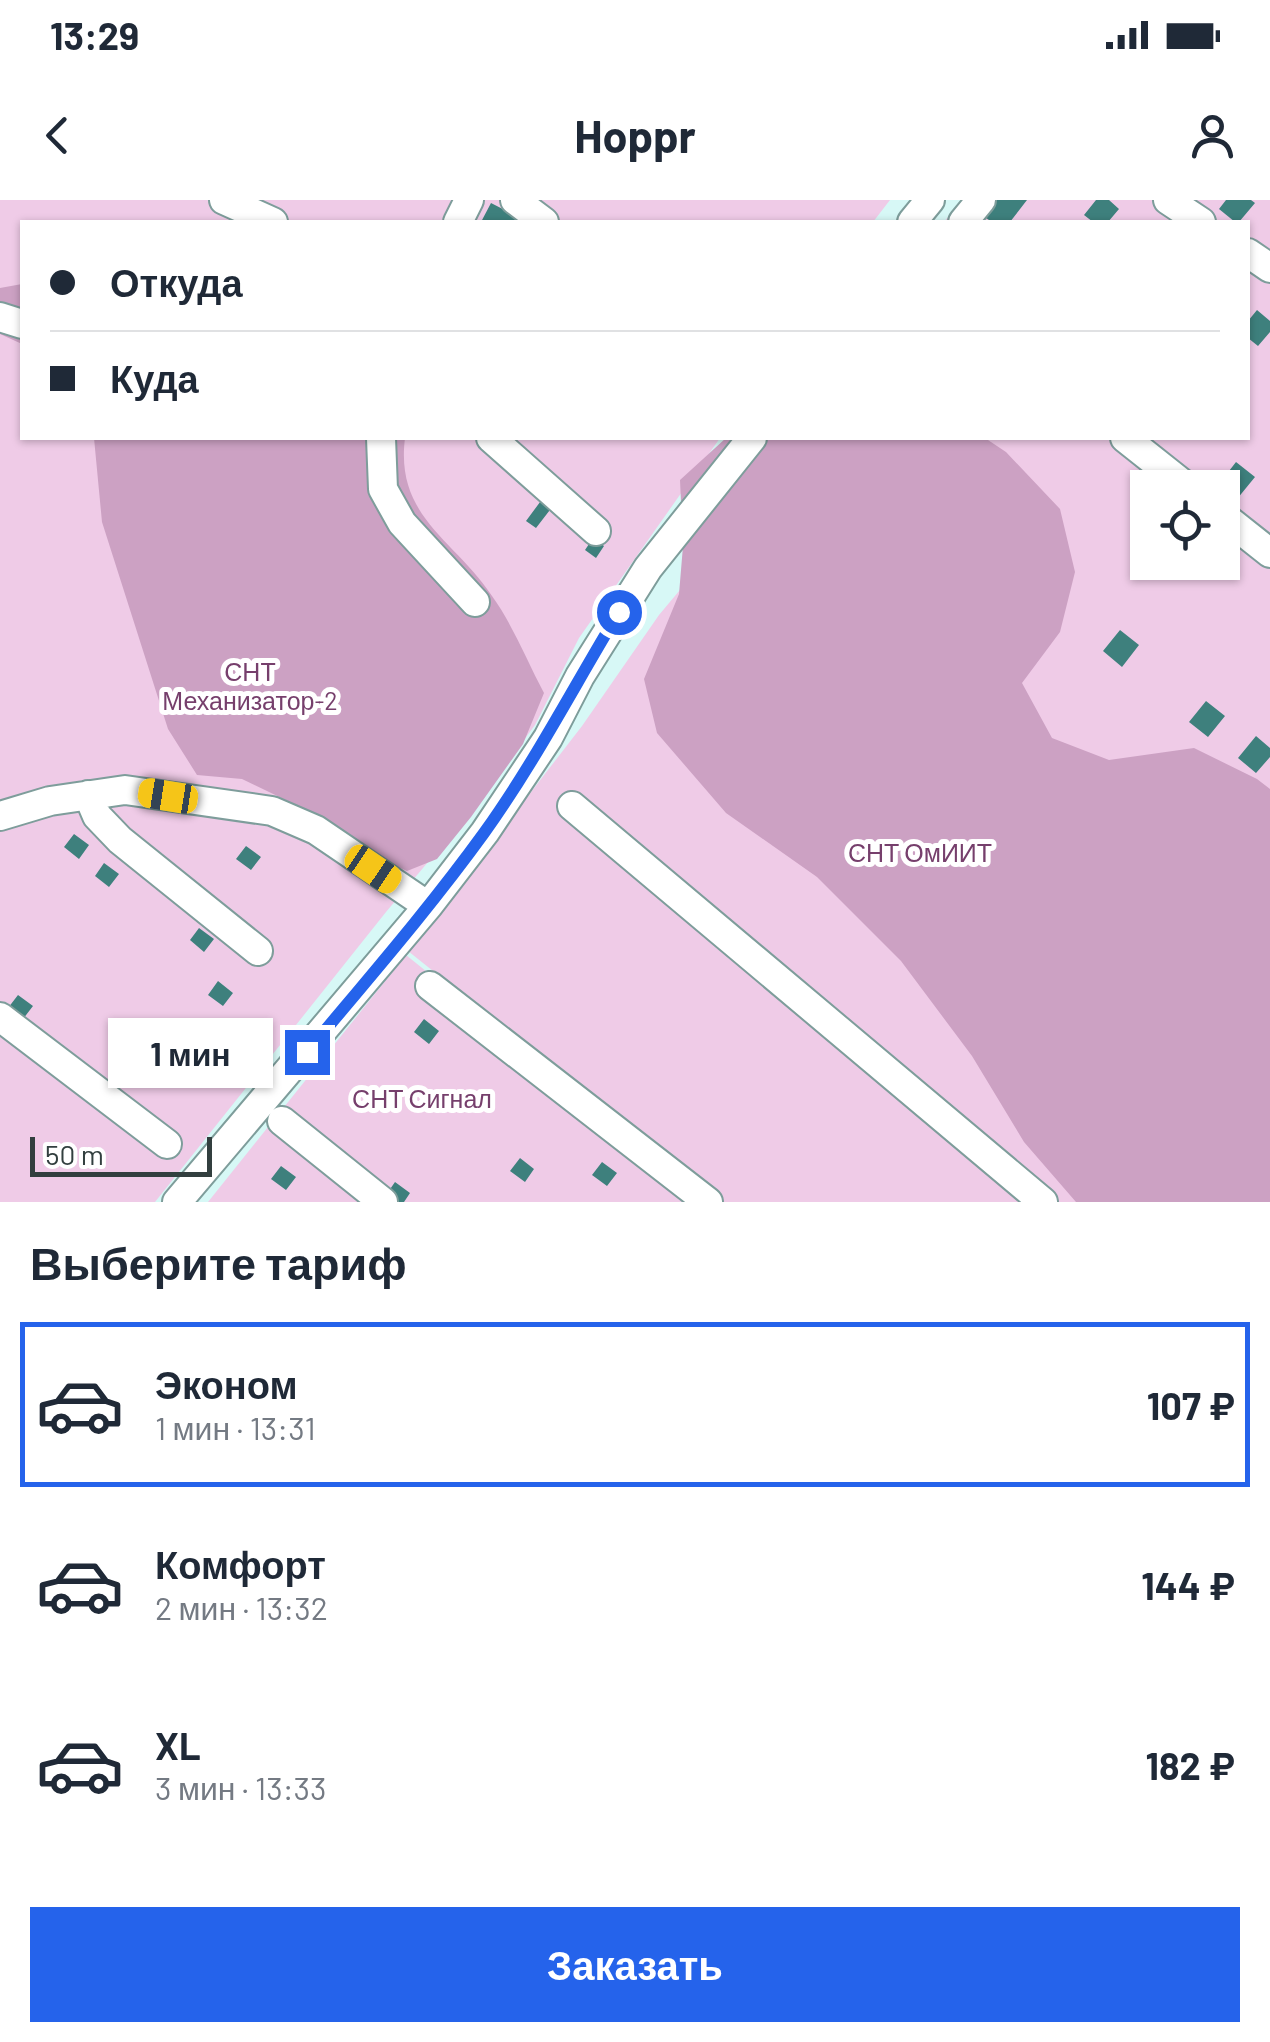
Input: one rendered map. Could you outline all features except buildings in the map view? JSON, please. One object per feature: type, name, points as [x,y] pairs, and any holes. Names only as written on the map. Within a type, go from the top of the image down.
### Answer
[{"type":"street","points":[[224,200],[269,220]]},
{"type":"street","points":[[516,200],[541,220]]},
{"type":"street","points":[[914,220],[930,200]]},
{"type":"street","points":[[965,220],[981,200]]},
{"type":"street","points":[[1168,200],[1198,220]]},
{"type":"street","points":[[381,440],[383,489],[402,523],[475,602]]},
{"type":"street","points":[[493,440],[596,531]]},
{"type":"street","points":[[1128,440],[1165,470]]},
{"type":"street","points":[[178,1202],[428,906],[484,832],[548,738],[580,676],[648,568],[742,442]]},
{"type":"street","points":[[1240,529],[1270,553]]},
{"type":"street","points":[[0,816],[125,790],[272,810],[316,830],[428,906]]},
{"type":"street","points":[[88,795],[97,816],[120,840],[258,952]]},
{"type":"street","points":[[572,806],[1043,1202]]},
{"type":"street","points":[[430,986],[708,1202]]},
{"type":"street","points":[[0,1016],[167,1144]]},
{"type":"street","points":[[282,1121],[383,1202]]},
{"type":"green space","name":"СНТ Механизатор-2","points":[[0,200],[890,200],[875,220],[20,220],[20,440],[719,440],[579,638],[535,725],[476,805],[155,1202],[0,1202]]},
{"type":"green space","name":"СНТ ОмИИТ","points":[[962,200],[1270,200],[1270,1202],[722,1202],[408,951],[582,726],[659,615],[762,492],[794,440],[1250,440],[1250,220],[946,220]]},
{"type":"green space","points":[[20,284],[20,343],[0,334],[0,288]]},
{"type":"green space","points":[[94,440],[405,440],[404,465],[418,508],[492,596],[544,693],[523,744],[437,859],[407,871],[367,853],[323,818],[242,779],[197,775],[168,729],[102,522]]},
{"type":"green space","points":[[724,440],[988,440],[1006,452],[1060,509],[1075,572],[1060,632],[1022,683],[1052,738],[1109,760],[1194,748],[1270,789],[1270,1202],[1076,1202],[1024,1142],[972,1056],[901,961],[817,877],[726,813],[657,733],[644,679],[679,594],[683,546],[680,480]]},
{"type":"green space","name":"СНТ Сигнал","points":[[406,955],[713,1202],[208,1202]]},
{"type":"route","points":[[307,1052],[484,832],[548,738],[619,612]]}]
